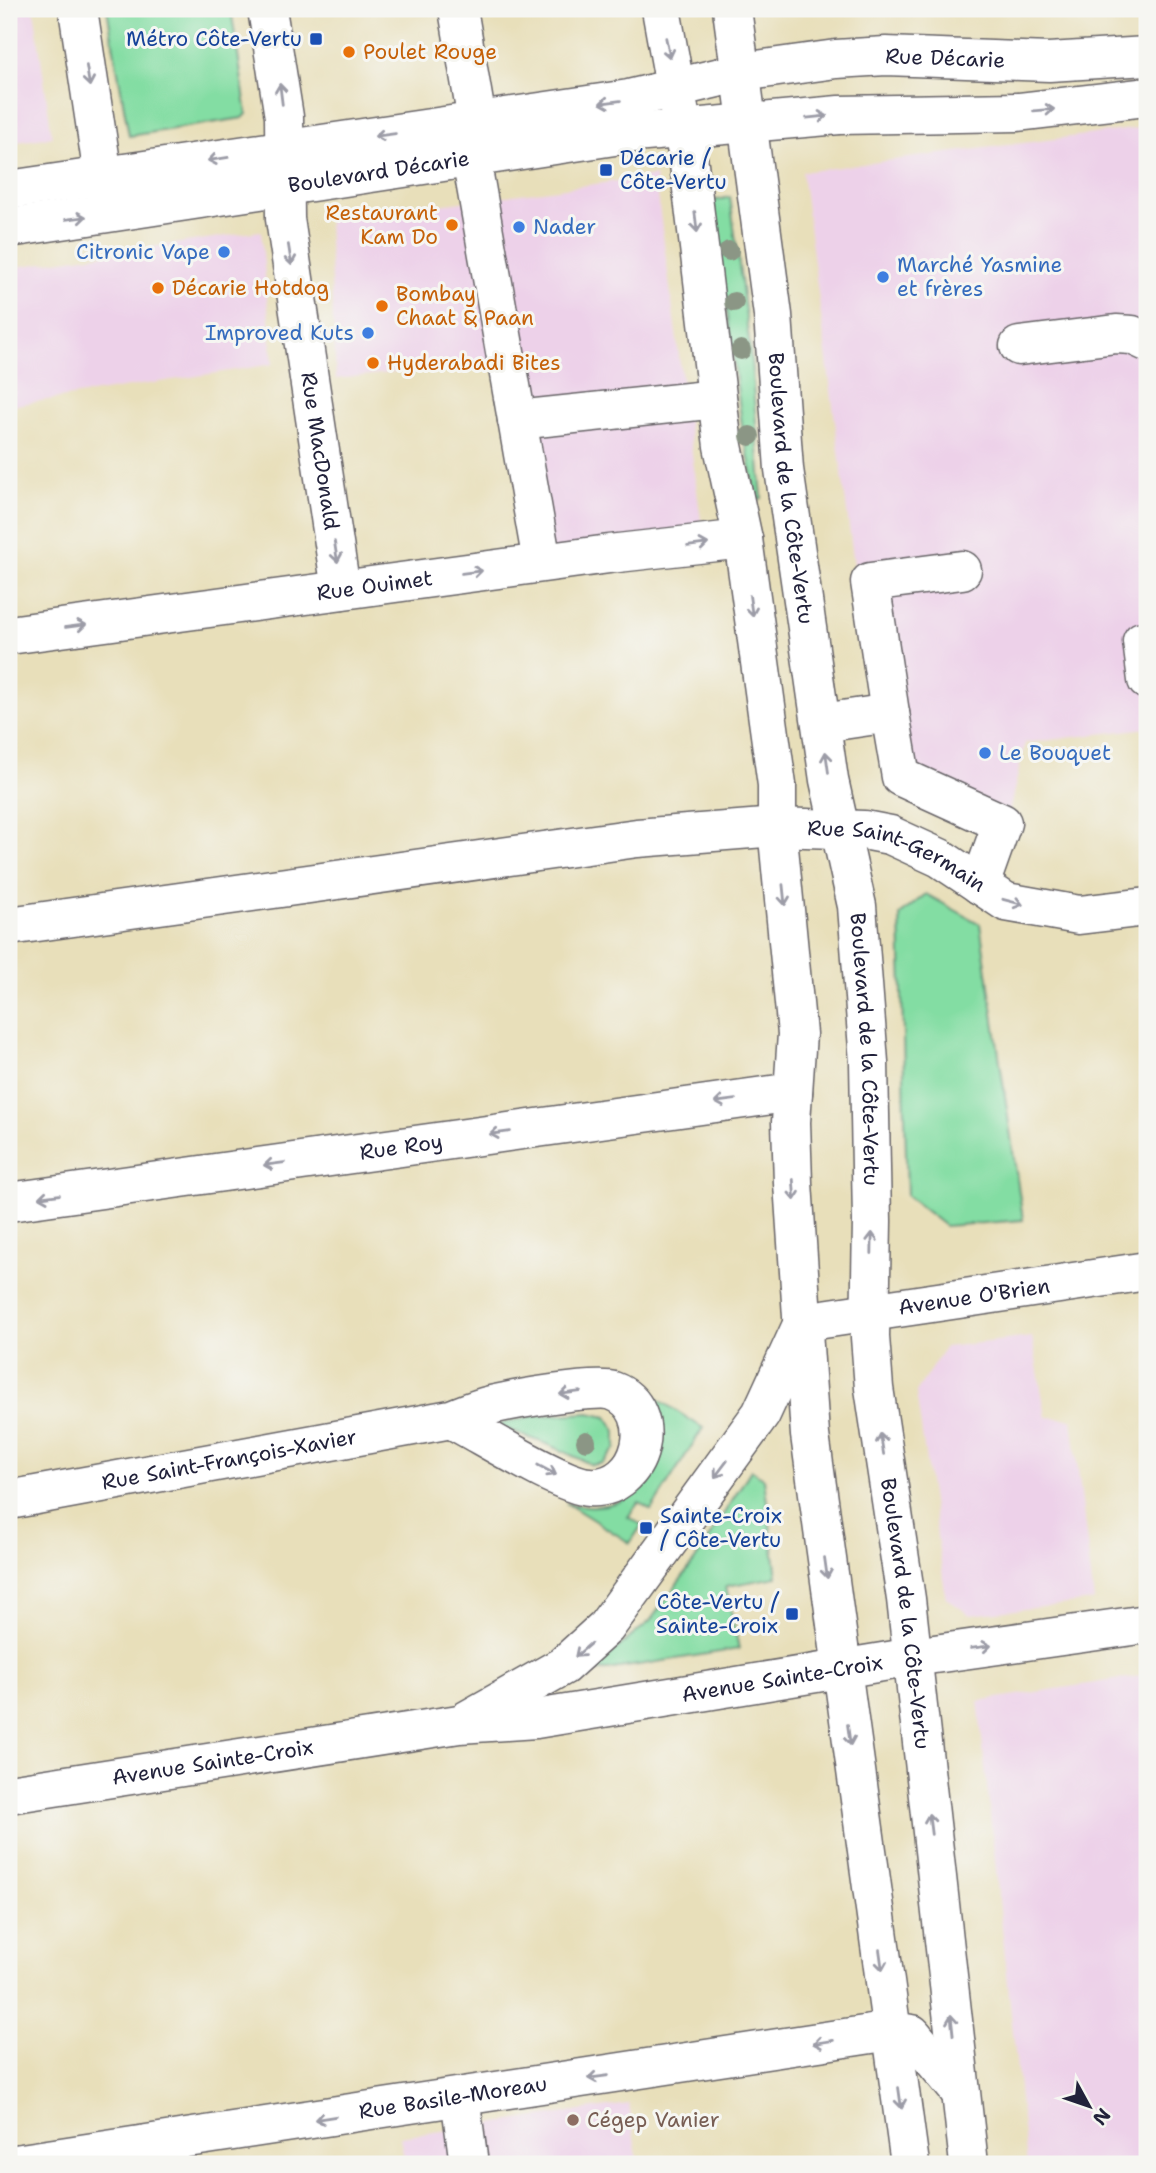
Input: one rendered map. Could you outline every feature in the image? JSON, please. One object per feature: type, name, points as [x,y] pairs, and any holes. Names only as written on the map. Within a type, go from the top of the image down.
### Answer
[{"type":"street","points":[[78,9],[103,176]]},
{"type":"street","name":"Rue MacDonald","points":[[267,9],[272,27],[285,149],[287,233],[341,590]]},
{"type":"street","points":[[458,9],[474,139],[517,420],[542,562]]},
{"type":"street","points":[[661,9],[683,130],[717,399],[743,539],[777,785],[777,827],[797,1034],[793,1092],[793,1183],[810,1436],[839,1668],[910,2164]]},
{"type":"street","name":"Boulevard de la Côte-Vertu","points":[[732,9],[774,315],[784,469],[829,780],[858,906],[869,1062],[872,1221],[870,1312],[874,1388],[913,1657],[969,2164]]},
{"type":"street","name":"Rue Décarie","points":[[742,72],[836,59],[886,56],[1011,62],[1147,56]]},
{"type":"street","name":"Boulevard Décarie","points":[[9,228],[285,187],[742,72]]},
{"type":"street","points":[[750,125],[839,115],[1018,112],[1147,97]]},
{"type":"street","name":"Boulevard Décarie","points":[[9,190],[285,149],[634,134],[750,125]]},
{"type":"street","points":[[1019,346],[1116,334],[1132,335],[1147,342]]},
{"type":"street","points":[[517,420],[717,399]]},
{"type":"street","name":"Rue Ouimet","points":[[9,635],[542,562],[743,539]]},
{"type":"street","points":[[962,570],[870,582],[901,777],[1002,823],[980,885]]},
{"type":"street","points":[[1142,641],[1147,680]]},
{"type":"street","points":[[822,723],[890,713]]},
{"type":"street","name":"Rue Saint-Germain","points":[[9,926],[637,838],[777,827],[864,830],[909,842],[1006,902],[1079,915],[1147,907]]},
{"type":"street","name":"Rue Roy","points":[[9,1202],[793,1092]]},
{"type":"street","name":"Avenue O'Brien","points":[[803,1322],[1147,1271]]},
{"type":"street","name":"Avenue Sainte-Croix","points":[[459,1724],[544,1679],[579,1653],[606,1627],[761,1414],[803,1322]]},
{"type":"street","name":"Rue Saint-François-Xavier","points":[[9,1500],[451,1419]]},
{"type":"street","name":"Avenue Sainte-Croix","points":[[9,1794],[459,1724],[517,1722],[839,1668],[1147,1624]]},
{"type":"street","points":[[891,2031],[912,2034],[960,2092]]},
{"type":"street","name":"Rue Basile-Moreau","points":[[15,2164],[891,2031]]},
{"type":"street","points":[[460,2097],[469,2164]]},
{"type":"shaded area","points":[[9,9],[34,9],[52,137],[9,143]]},
{"type":"shaded area","points":[[1147,127],[1147,728],[1025,743],[1001,847],[879,753],[802,172]]},
{"type":"shaded area","points":[[655,176],[703,536],[543,552],[503,360],[336,379],[328,220]]},
{"type":"shaded area","points":[[261,231],[273,364],[9,406],[9,268]]},
{"type":"shaded area","points":[[1032,1337],[1046,1417],[1072,1419],[1094,1601],[970,1615],[946,1598],[916,1392],[945,1347]]},
{"type":"shaded area","points":[[1147,1675],[1147,2164],[1027,2164],[978,1701]]},
{"type":"shaded area","name":"Cégep Vanier","points":[[629,2104],[638,2164],[405,2164],[400,2137]]},
{"type":"green space","points":[[107,9],[231,9],[247,114],[243,118],[129,136]]},
{"type":"green space","points":[[730,197],[750,348],[762,498],[757,500],[742,425],[713,201]]},
{"type":"green space","points":[[926,894],[980,924],[1023,1220],[945,1226],[907,1196],[900,915]]},
{"type":"green space","points":[[642,1389],[703,1428],[651,1510],[639,1502],[628,1517],[642,1525],[630,1543],[566,1503],[593,1506],[617,1502],[637,1492],[651,1477],[660,1458],[662,1436],[656,1413]]},
{"type":"green space","points":[[589,1413],[607,1417],[616,1431],[616,1448],[603,1463],[592,1465],[552,1446],[495,1425],[534,1416]]},
{"type":"green space","points":[[751,1470],[764,1479],[777,1577],[726,1586],[739,1649],[588,1673],[650,1621],[695,1560]]},
{"type":"place","name":"Métro Côte-Vertu","points":[[316,39]]},
{"type":"place","name":"Poulet Rouge","points":[[349,52]]},
{"type":"place","name":"Décarie / Côte-Vertu","points":[[606,170]]},
{"type":"place","name":"Restaurant Kam Do","points":[[452,225]]},
{"type":"place","name":"Nader","points":[[519,227]]},
{"type":"place","name":"Citronic Vape","points":[[224,252]]},
{"type":"place","name":"Marché Yasmine et frères","points":[[883,277]]},
{"type":"place","name":"Décarie Hotdog","points":[[158,288]]},
{"type":"place","name":"Bombay Chaat & Paan","points":[[382,306]]},
{"type":"place","name":"Improved Kuts","points":[[368,333]]},
{"type":"place","name":"Hyderabadi Bites","points":[[373,363]]},
{"type":"place","name":"Le Bouquet","points":[[985,753]]},
{"type":"place","name":"Sainte-Croix / Côte-Vertu","points":[[646,1528]]},
{"type":"place","name":"Côte-Vertu / Sainte-Croix","points":[[792,1614]]},
{"type":"place","name":"Cégep Vanier","points":[[573,2120]]}]
